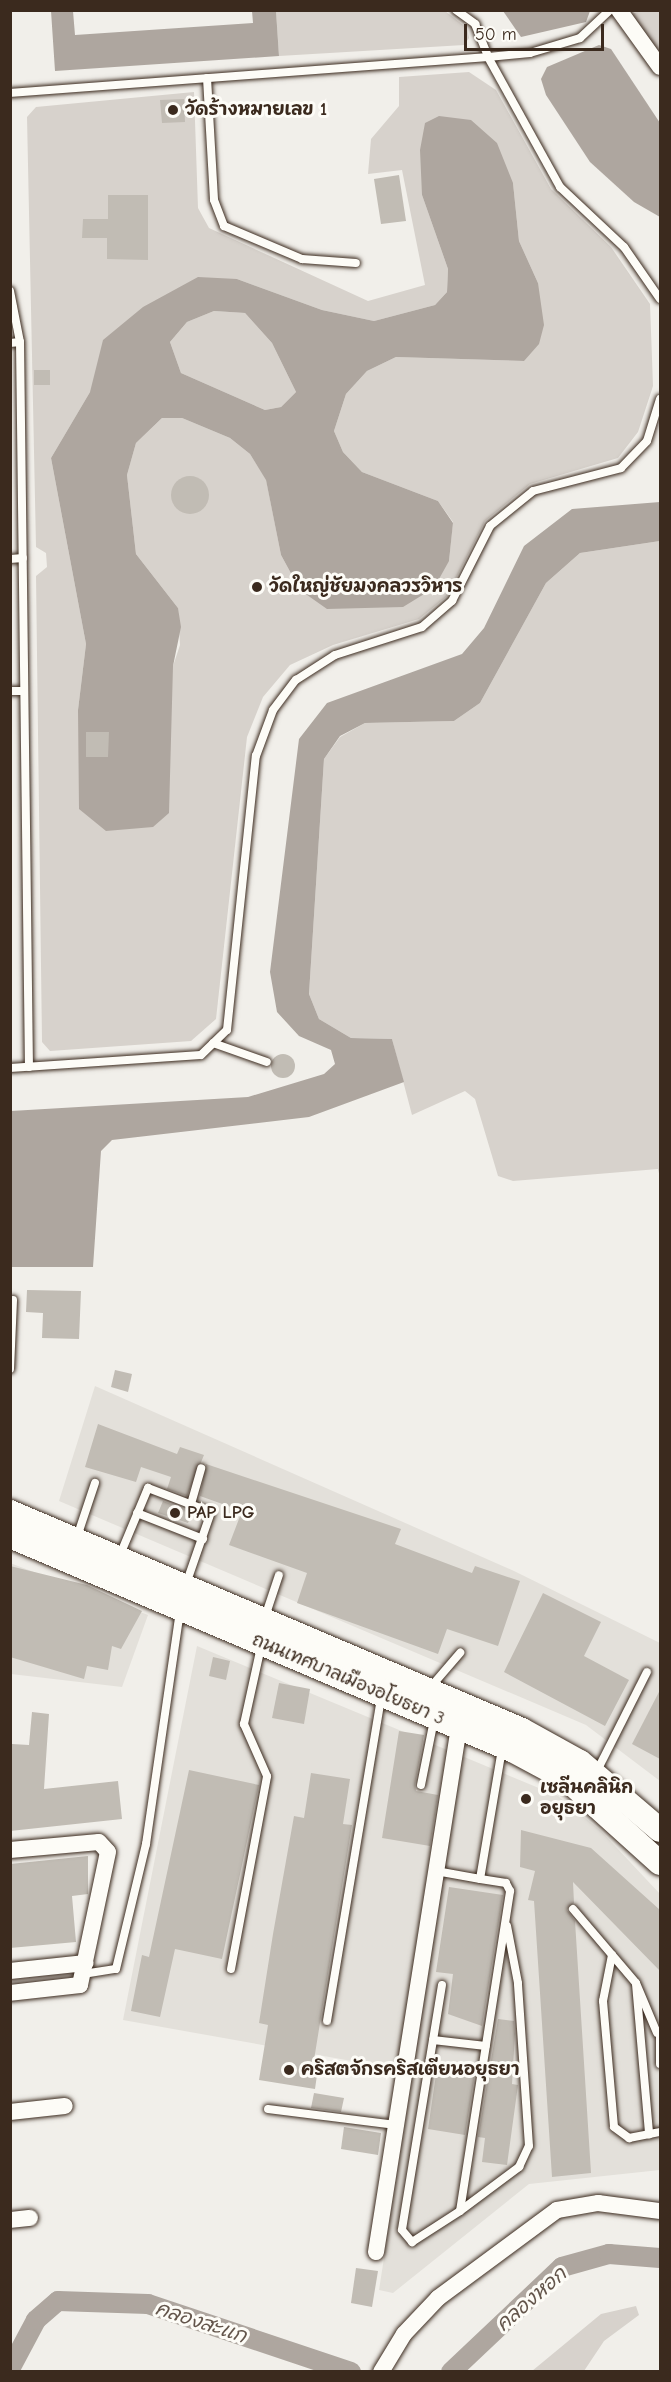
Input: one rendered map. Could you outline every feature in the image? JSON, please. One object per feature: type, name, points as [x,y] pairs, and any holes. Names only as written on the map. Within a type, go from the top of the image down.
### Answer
[{"type":"street","points":[[619,10],[660,67]]},
{"type":"street","name":"ถนนเทศบาลเมืองอโยธยา 3","points":[[10,1512],[119,1559],[174,1594]]},
{"type":"street","name":"ถนนเทศบาลเมืองอโยธยา 3","points":[[10,1536],[174,1594],[263,1632],[428,1691],[522,1730],[595,1774],[660,1830]]},
{"type":"street","name":"ถนนเทศบาลเมืองอโยธยา 3","points":[[263,1632],[381,1694],[502,1746],[568,1780],[660,1863]]},
{"type":"street","points":[[376,2252],[459,1728]]},
{"type":"street","points":[[10,1850],[106,1845],[80,1985],[10,1993]]},
{"type":"street","points":[[10,1971],[84,1968]]},
{"type":"street","points":[[10,2112],[64,2106]]},
{"type":"street","points":[[381,2372],[404,2334],[438,2298],[557,2210],[598,2203],[660,2211]]},
{"type":"street","points":[[10,2220],[30,2218]]},
{"type":"lane","points":[[456,10],[475,24],[488,57],[560,187],[624,247],[660,299]]},
{"type":"lane","points":[[10,93],[530,53],[580,38],[610,10]]},
{"type":"lane","points":[[207,78],[214,200],[224,226],[302,259],[356,263]]},
{"type":"lane","points":[[10,291],[14,314],[23,558],[29,1067]]},
{"type":"lane","points":[[10,1068],[201,1055],[227,1030],[256,756],[273,710],[296,680],[335,654],[423,627],[452,601],[490,526],[533,491],[621,468],[647,441],[660,399]]},
{"type":"lane","points":[[10,559],[23,558]]},
{"type":"lane","points":[[10,691],[24,691]]},
{"type":"lane","points":[[213,1043],[267,1062]]},
{"type":"lane","points":[[10,1369],[13,1300]]},
{"type":"lane","points":[[191,1504],[201,1468]]},
{"type":"lane","points":[[76,1540],[95,1483]]},
{"type":"lane","points":[[84,1968],[116,1970],[146,1844],[174,1594],[203,1539],[212,1514],[148,1488],[119,1559]]},
{"type":"lane","points":[[137,1513],[203,1539]]},
{"type":"lane","points":[[231,1969],[267,1776],[244,1724],[263,1632],[279,1575]]},
{"type":"lane","points":[[428,1691],[460,1653]]},
{"type":"lane","points":[[595,1774],[647,1672]]},
{"type":"lane","points":[[327,2021],[381,1694]]},
{"type":"lane","points":[[421,1785],[435,1717]]},
{"type":"lane","points":[[480,1879],[502,1746]]},
{"type":"lane","points":[[436,1871],[506,1883],[510,1891],[460,2211]]},
{"type":"lane","points":[[573,1909],[636,1983],[659,2033],[660,2064]]},
{"type":"lane","points":[[442,1985],[404,2237],[419,2241],[519,2167],[529,2146],[518,1983],[506,1919]]},
{"type":"lane","points":[[612,1955],[603,2001],[614,2127],[629,2138],[660,2132]]},
{"type":"lane","points":[[636,1983],[649,2134]]},
{"type":"lane","points":[[433,2040],[486,2046]]},
{"type":"lane","points":[[268,2109],[396,2125]]},
{"type":"shaded area","points":[[51,11],[73,11],[75,35],[253,23],[252,11],[276,11],[279,56],[55,71]]},
{"type":"shaded area","points":[[276,11],[445,11],[467,28],[469,38],[464,45],[279,56]]},
{"type":"shaded area","points":[[503,11],[590,11],[586,22],[521,37]]},
{"type":"shaded area","points":[[639,11],[660,11],[660,58],[630,15]]},
{"type":"shaded area","points":[[599,45],[611,49],[660,123],[660,217],[634,202],[590,162],[546,95],[541,79],[547,67]]},
{"type":"shaded area","points":[[469,72],[496,90],[551,189],[611,247],[650,304],[653,386],[638,432],[618,458],[530,484],[485,521],[447,596],[419,619],[333,645],[290,665],[263,697],[247,737],[216,1019],[191,1041],[50,1051],[42,1042],[36,576],[47,567],[46,553],[36,547],[27,117],[36,107],[194,92],[198,208],[209,228],[368,301],[425,285],[402,170],[368,174],[371,139],[399,106],[399,77]],"holes":[[[513,183],[519,241],[538,283],[524,361],[396,357],[367,371],[346,394],[334,431],[343,452],[362,472],[438,501],[453,522],[449,561],[300,590],[281,555],[266,479],[250,454],[230,438],[182,418],[162,418],[136,443],[127,475],[136,554],[178,608],[180,645],[173,666],[78,710],[86,644],[51,458],[90,392],[237,279],[322,310],[374,321],[435,305],[447,292],[448,269],[422,195]]]},
{"type":"shaded area","points":[[439,116],[471,120],[497,143],[513,183],[519,241],[538,283],[544,325],[539,344],[524,361],[396,357],[367,371],[346,394],[334,431],[343,452],[362,472],[438,501],[453,523],[449,561],[434,588],[403,607],[327,609],[300,590],[281,555],[266,480],[250,454],[230,438],[182,418],[162,418],[136,443],[127,475],[136,554],[178,608],[181,627],[173,666],[169,813],[153,827],[106,831],[79,809],[78,710],[86,644],[51,458],[90,392],[103,340],[143,307],[198,277],[237,279],[322,310],[374,321],[435,305],[447,292],[448,269],[422,195],[420,150],[425,123]],"holes":[[[214,311],[245,313],[272,343],[296,392],[281,407],[265,410],[181,373],[170,342],[187,322]]]},
{"type":"shaded area","points":[[214,311],[245,313],[272,343],[296,392],[281,407],[265,410],[181,373],[170,342],[187,322]]},
{"type":"shaded area","points":[[660,502],[660,541],[580,553],[546,583],[480,703],[454,721],[365,723],[340,736],[324,759],[309,994],[319,1019],[351,1038],[392,1039],[404,1082],[309,1117],[112,1140],[101,1151],[93,1267],[11,1267],[11,1111],[248,1097],[324,1074],[335,1064],[331,1050],[299,1036],[277,1012],[270,972],[299,739],[327,703],[462,654],[484,628],[524,546],[572,509]]},
{"type":"shaded area","points":[[660,541],[660,1178],[658,1169],[513,1181],[498,1176],[475,1099],[465,1091],[412,1115],[392,1039],[351,1038],[319,1019],[309,994],[324,759],[340,737],[365,723],[454,721],[480,703],[546,583],[580,553]]},
{"type":"shaded area","points":[[95,1386],[514,1571],[660,1643],[660,1781],[586,1725],[59,1501]]},
{"type":"shaded area","points":[[10,1563],[148,1615],[122,1687],[11,1674]]},
{"type":"shaded area","points":[[197,1646],[558,1796],[601,1831],[660,1894],[660,2170],[529,2184],[393,2293],[379,2290],[413,2072],[123,2020]]},
{"type":"shaded area","points":[[636,2306],[639,2315],[604,2341],[584,2371],[532,2371],[601,2314]]},
{"type":"building","points":[[184,99],[185,122],[162,123],[160,100]]},
{"type":"building","points":[[399,175],[406,221],[381,224],[374,179]]},
{"type":"building","points":[[108,195],[148,195],[148,260],[107,259],[107,238],[82,238],[83,219],[108,219]]},
{"type":"building","points":[[34,370],[50,370],[50,385],[34,385]]},
{"type":"building","points":[[190,476],[204,481],[209,495],[204,509],[190,514],[176,509],[171,495],[176,481]]},
{"type":"building","points":[[86,732],[109,732],[108,757],[86,757]]},
{"type":"building","points":[[283,1054],[292,1057],[295,1066],[292,1075],[283,1078],[274,1075],[271,1066],[274,1057]]},
{"type":"building","points":[[27,1290],[81,1291],[79,1339],[42,1338],[43,1313],[26,1312]]},
{"type":"building","points":[[115,1370],[132,1374],[128,1392],[111,1387]]},
{"type":"building","points":[[98,1424],[177,1454],[180,1447],[204,1455],[187,1496],[167,1489],[171,1477],[141,1467],[136,1482],[85,1467]]},
{"type":"building","points":[[206,1464],[401,1529],[395,1544],[472,1573],[475,1566],[520,1581],[498,1646],[447,1629],[438,1654],[297,1603],[307,1573],[229,1545],[242,1511],[200,1496]]},
{"type":"building","name":"PAP LPG","points":[[163,1501],[192,1512],[188,1523],[158,1513]]},
{"type":"building","points":[[10,1566],[87,1585],[142,1611],[121,1649],[112,1646],[108,1670],[87,1666],[84,1679],[10,1657]]},
{"type":"building","points":[[543,1593],[601,1622],[584,1656],[629,1680],[605,1726],[504,1672]]},
{"type":"building","points":[[213,1657],[230,1661],[226,1680],[209,1676]]},
{"type":"building","points":[[279,1683],[310,1689],[304,1724],[272,1718]]},
{"type":"building","points":[[660,1690],[660,1759],[632,1744]]},
{"type":"building","points":[[32,1712],[49,1714],[44,1789],[118,1781],[122,1819],[10,1831],[12,1744],[29,1745]]},
{"type":"building","points":[[399,1731],[424,1735],[415,1784],[416,1791],[438,1795],[430,1846],[382,1838]]},
{"type":"building","points":[[189,1770],[259,1785],[222,1959],[175,1949],[160,2017],[131,2011],[142,1955],[149,1957]]},
{"type":"building","points":[[311,1773],[350,1779],[343,1824],[352,1825],[314,2060],[319,2061],[315,2089],[259,2080],[268,2025],[259,2023],[273,1934],[294,1816],[304,1818]]},
{"type":"building","points":[[521,1830],[591,1848],[660,1910],[660,1971],[573,1882],[574,1903],[567,1910],[575,1921],[591,2173],[552,2177],[534,1901],[528,1900],[535,1871],[520,1867]]},
{"type":"building","points":[[88,1856],[88,1894],[72,1896],[76,1942],[10,1948],[10,1864]]},
{"type":"building","points":[[449,1887],[503,1895],[482,2026],[448,2014],[453,1974],[436,1972]]},
{"type":"building","points":[[498,2019],[514,2021],[515,2034],[512,2084],[518,2085],[507,2165],[482,2162],[485,2138],[478,2137]]},
{"type":"building","points":[[438,2061],[476,2067],[465,2135],[428,2129]]},
{"type":"building","points":[[314,2093],[344,2098],[341,2112],[311,2108]]},
{"type":"building","points":[[344,2127],[381,2133],[378,2155],[341,2149]]},
{"type":"building","points":[[356,2268],[378,2271],[372,2307],[351,2303]]},
{"type":"waterway","name":"คลองหอก","points":[[451,2372],[562,2267],[609,2254],[660,2258]]},
{"type":"waterway","name":"คลองสะแก","points":[[10,2369],[36,2320],[58,2301],[148,2304],[351,2372]]},
{"type":"place","name":"วัดร้างหมายเลข 1","points":[[173,110]]},
{"type":"place","name":"วัดใหญ่ชัยมงคลวรวิหาร","points":[[257,587]]},
{"type":"place","name":"PAP LPG","points":[[175,1513]]},
{"type":"place","name":"เซลีนคลินิก อยุธยา","points":[[526,1799]]},
{"type":"place","name":"คริสตจักรคริสเตียนอยุธยา","points":[[289,2070]]}]
